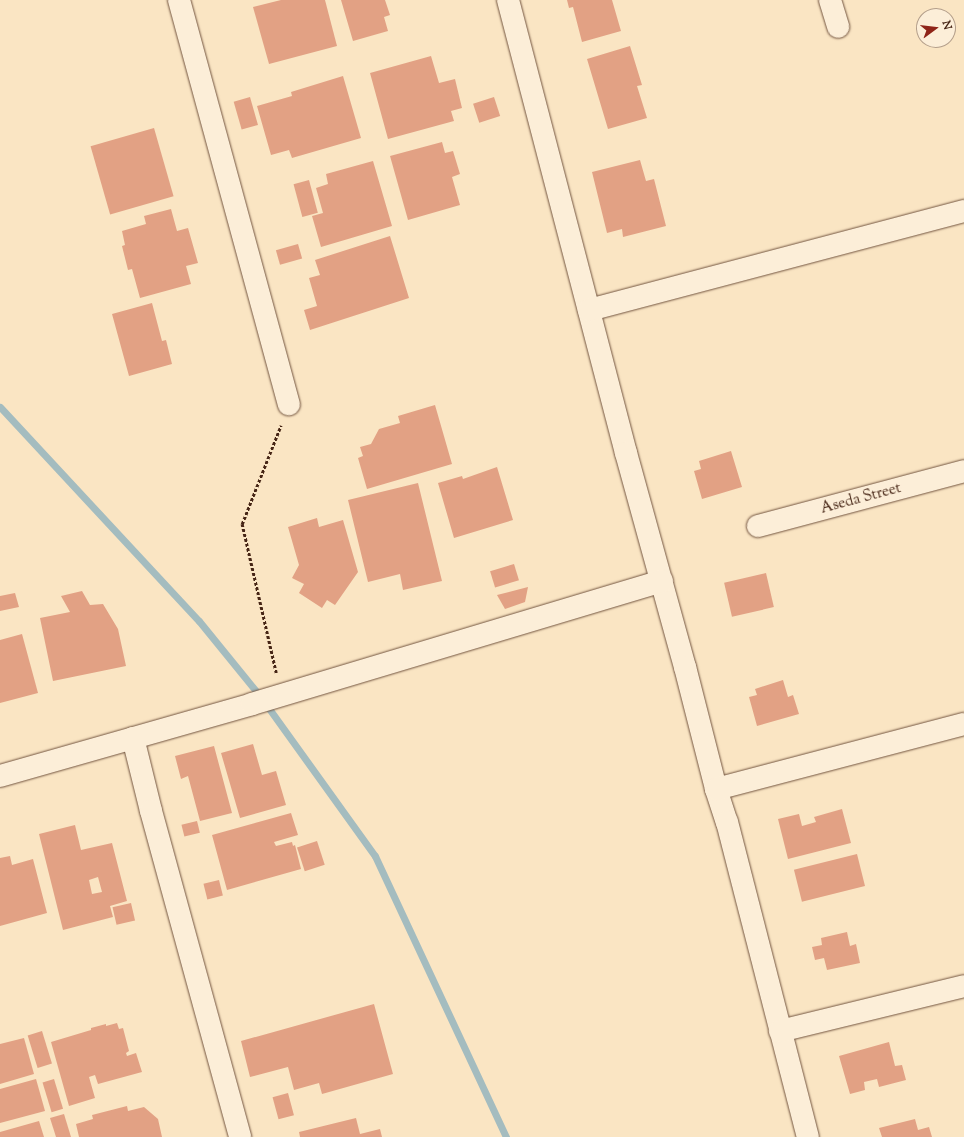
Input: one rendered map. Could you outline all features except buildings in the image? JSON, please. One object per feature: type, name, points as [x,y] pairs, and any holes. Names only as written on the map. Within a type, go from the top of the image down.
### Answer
[{"type":"street","points":[[179,0],[289,404]]},
{"type":"street","points":[[508,0],[626,454],[662,581],[716,789],[727,822],[808,1137]]},
{"type":"street","points":[[830,0],[838,27]]},
{"type":"street","points":[[589,310],[964,211]]},
{"type":"street","name":"Aseda Street","points":[[758,526],[964,471]]},
{"type":"street","points":[[0,776],[252,704],[662,581]]},
{"type":"street","points":[[716,789],[964,724]]},
{"type":"street","points":[[133,738],[153,818],[240,1137]]},
{"type":"street","points":[[780,1031],[964,986]]},
{"type":"path","points":[[281,695],[242,524],[289,404]]},
{"type":"waterway","points":[[0,407],[199,621],[260,696],[375,856],[506,1137]]}]
